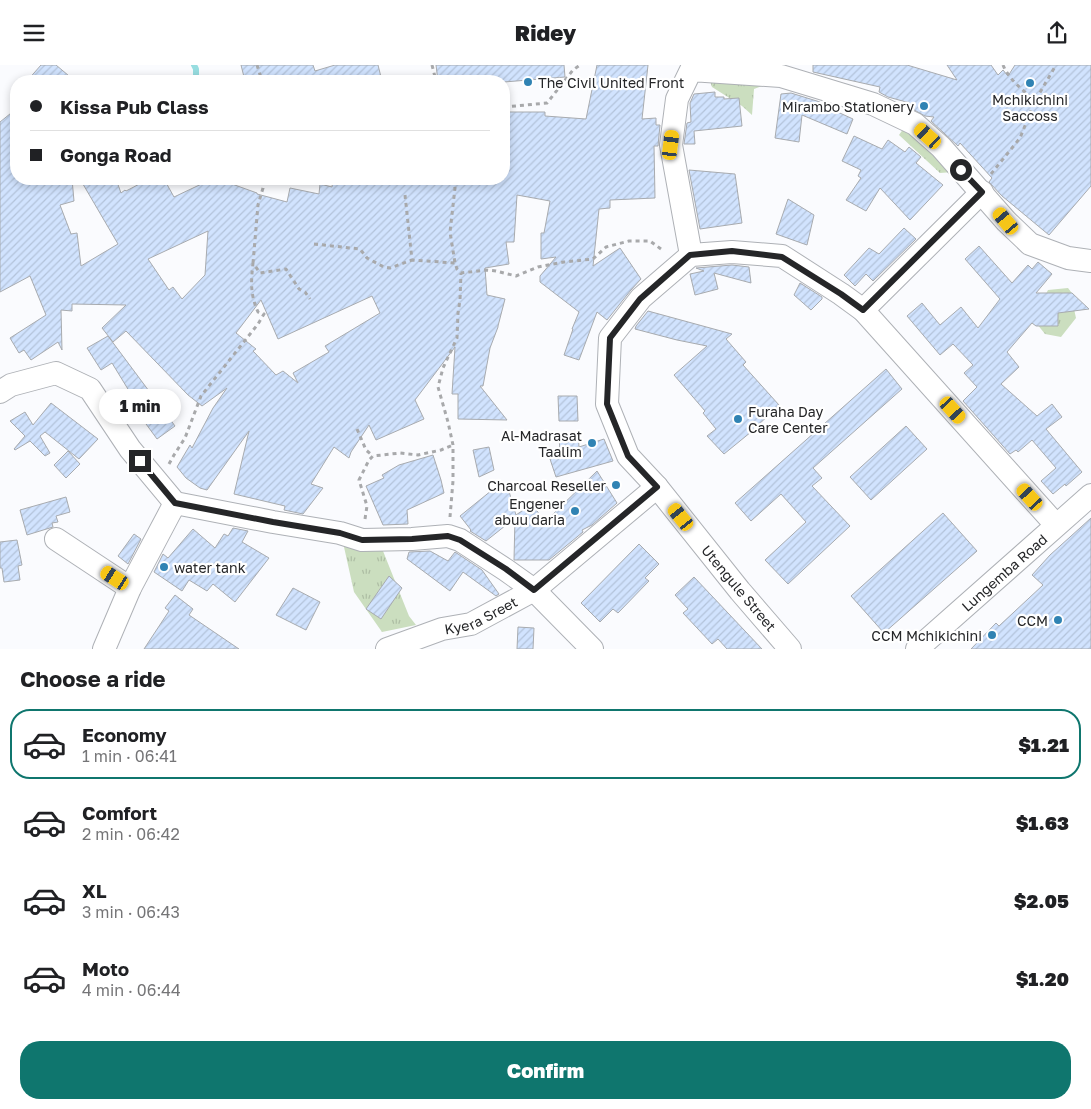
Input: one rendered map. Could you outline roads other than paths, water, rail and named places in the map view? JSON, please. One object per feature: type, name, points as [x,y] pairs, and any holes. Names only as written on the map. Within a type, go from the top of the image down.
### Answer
[{"type":"street","points":[[1056,525],[863,310],[841,294],[782,257],[732,251],[682,262],[671,145],[677,99],[691,70],[781,76],[873,104],[915,124],[941,147],[1006,221],[1030,244],[1068,258],[1091,261]]},
{"type":"street","points":[[863,310],[982,192]]},
{"type":"street","name":"Utengule Street","points":[[682,262],[640,299],[610,338],[607,404],[628,456],[657,487],[740,591],[790,649]]},
{"type":"street","points":[[0,392],[11,385],[56,373],[90,389],[130,449],[175,503],[340,533],[362,540],[448,536],[460,540],[506,569],[534,590],[592,649]]},
{"type":"street","name":"Kyera Sreet","points":[[387,649],[442,629],[471,624],[534,590],[657,487]]},
{"type":"street","name":"Lungemba Road","points":[[917,649],[1091,495]]},
{"type":"street","points":[[104,649],[130,587],[175,503]]},
{"type":"street","points":[[56,539],[130,587]]},
{"type":"waterway","points":[[194,65],[196,75]]},
{"type":"place","name":"The Civil United Front","points":[[528,82]]},
{"type":"place","name":"Mchikichini Saccoss","points":[[1030,83]]},
{"type":"place","name":"Mirambo Stationery","points":[[924,106]]},
{"type":"place","name":"Furaha Day Care Center","points":[[738,419]]},
{"type":"place","name":"Al-Madrasat Taalim","points":[[592,443]]},
{"type":"place","name":"Charcoal Reseller","points":[[616,485]]},
{"type":"place","name":"Engener abuu daria","points":[[575,511]]},
{"type":"place","name":"water tank","points":[[164,567]]},
{"type":"place","name":"CCM","points":[[1058,620]]},
{"type":"place","name":"CCM Mchikichini","points":[[992,635]]}]
